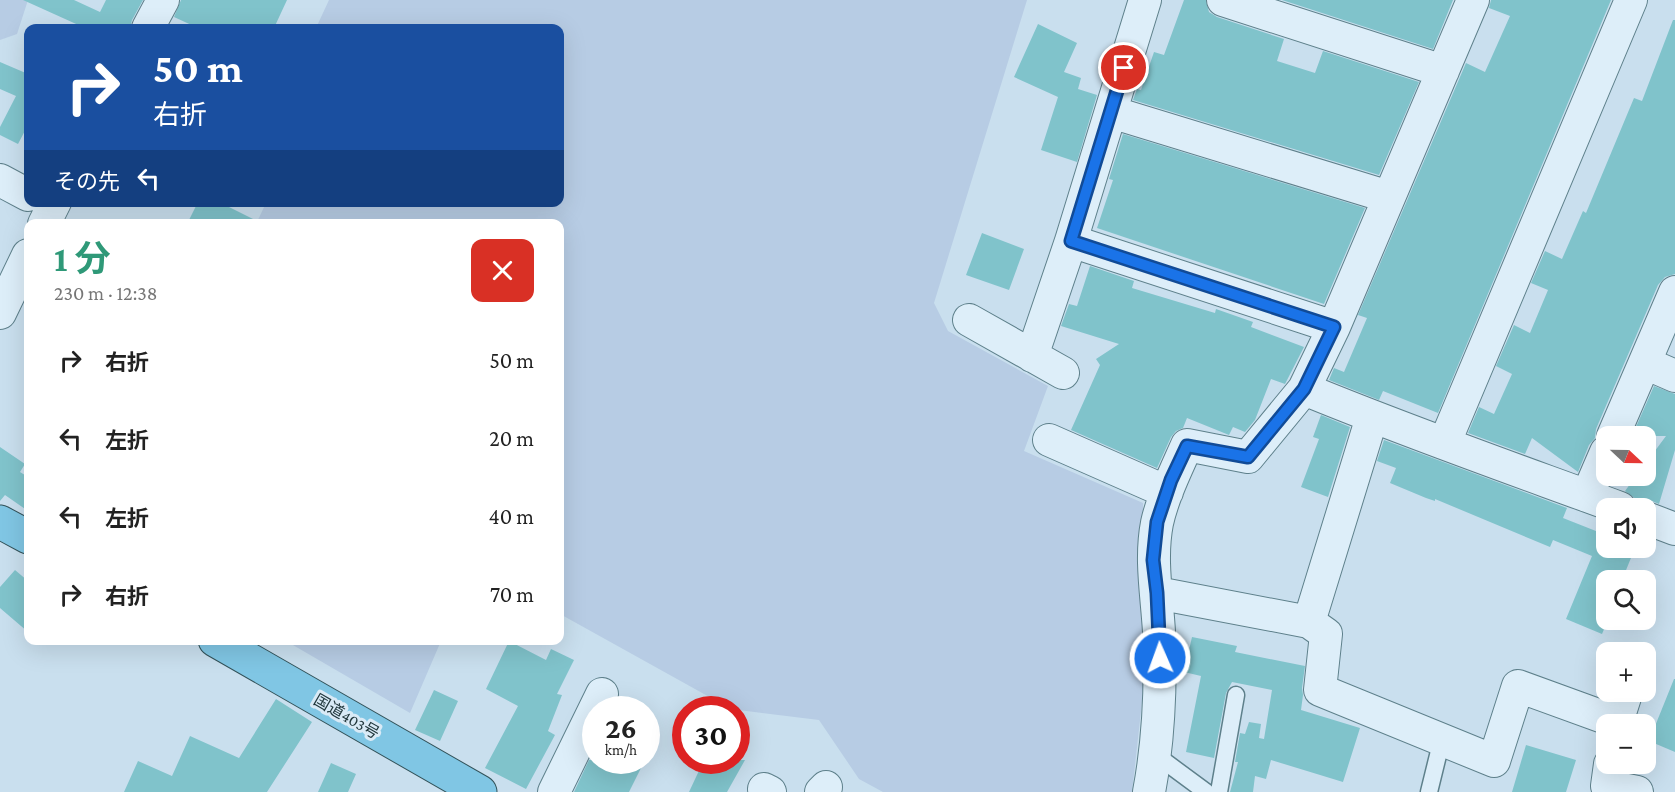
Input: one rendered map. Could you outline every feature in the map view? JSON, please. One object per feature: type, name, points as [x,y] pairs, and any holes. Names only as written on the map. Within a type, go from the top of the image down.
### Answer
[{"type":"highway","points":[[0,522],[24,535]]},
{"type":"highway","name":"国道403号","points":[[224,645],[480,792]]},
{"type":"street","points":[[150,24],[163,0]]},
{"type":"street","points":[[1032,356],[1071,241],[1145,0]]},
{"type":"street","points":[[1223,0],[1443,71]]},
{"type":"street","points":[[1149,792],[1156,755],[1161,680],[1153,560],[1157,522],[1167,492],[1187,446],[1248,457],[1304,389],[1334,327],[1473,0]]},
{"type":"street","points":[[1445,442],[1631,0]]},
{"type":"street","points":[[1111,112],[1389,197]]},
{"type":"street","points":[[0,180],[24,194]]},
{"type":"street","points":[[1071,241],[1334,327]]},
{"type":"street","points":[[0,313],[24,263]]},
{"type":"street","points":[[1617,426],[1675,292]]},
{"type":"street","points":[[969,320],[1063,373]]},
{"type":"street","points":[[1645,363],[1675,376]]},
{"type":"street","points":[[1304,389],[1372,417],[1596,499]]},
{"type":"street","points":[[1309,622],[1372,417]]},
{"type":"street","points":[[1049,440],[1167,492]]},
{"type":"street","points":[[1587,496],[1596,475]]},
{"type":"street","points":[[1656,522],[1675,530]]},
{"type":"street","points":[[1157,593],[1309,622],[1326,634],[1320,690],[1494,761],[1518,686],[1616,714]]},
{"type":"street","points":[[554,792],[602,694]]},
{"type":"street","points":[[1608,781],[1637,792]]},
{"type":"lane","points":[[1218,792],[1236,695]]},
{"type":"lane","points":[[1429,792],[1442,739]]},
{"type":"lane","points":[[1156,755],[1206,792]]},
{"type":"shaded area","points":[[0,0],[28,0],[17,34],[0,40]]},
{"type":"shaded area","points":[[329,0],[1027,0],[934,303],[948,331],[1048,386],[1024,451],[1143,503],[1143,693],[1132,792],[883,792],[859,779],[819,720],[750,711],[750,696],[708,696],[564,616],[564,219],[258,219],[264,207],[564,207],[564,24],[318,24]]},
{"type":"shaded area","points":[[293,645],[439,645],[410,713]]},
{"type":"building","points":[[23,0],[74,0],[100,12],[106,0],[143,0],[131,24],[76,24]]},
{"type":"building","points":[[181,0],[287,0],[276,24],[189,24],[174,17]]},
{"type":"building","points":[[1184,0],[1206,0],[1209,12],[1217,17],[1284,39],[1277,61],[1315,73],[1323,51],[1419,82],[1379,175],[1133,100],[1137,89],[1141,90],[1154,52],[1164,55]]},
{"type":"building","points":[[1282,0],[1453,0],[1433,49]]},
{"type":"building","points":[[1491,0],[1611,0],[1438,413],[1383,391],[1379,400],[1329,380],[1334,368],[1344,372],[1367,318],[1358,315],[1466,63],[1485,72],[1510,16],[1489,8]]},
{"type":"building","points":[[1673,20],[1675,20],[1675,274],[1665,277],[1658,285],[1596,426],[1595,438],[1589,445],[1578,472],[1532,438],[1525,454],[1468,433],[1479,407],[1494,414],[1512,374],[1496,366],[1514,325],[1530,333],[1548,290],[1531,283],[1545,251],[1562,259],[1583,211],[1586,213],[1634,98],[1642,101]]},
{"type":"building","points":[[1038,24],[1077,43],[1064,72],[1081,78],[1078,89],[1097,95],[1077,162],[1041,150],[1058,97],[1014,77]]},
{"type":"building","points":[[0,62],[24,72],[24,133],[18,144],[0,135],[0,127],[16,96],[0,89]]},
{"type":"building","points":[[1123,134],[1365,208],[1324,304],[1097,228],[1113,180],[1109,179]]},
{"type":"building","points":[[196,207],[229,207],[253,219],[190,219]]},
{"type":"building","points":[[982,233],[1024,249],[1009,290],[966,275]]},
{"type":"building","points":[[1090,266],[1134,281],[1132,288],[1215,313],[1216,309],[1253,322],[1251,327],[1304,347],[1285,384],[1271,379],[1255,420],[1245,432],[1233,427],[1229,435],[1187,418],[1183,428],[1171,437],[1157,468],[1071,430],[1100,365],[1096,359],[1119,344],[1061,326],[1069,304],[1077,306]]},
{"type":"building","points":[[1654,386],[1675,394],[1675,450],[1659,504],[1656,503],[1656,498],[1635,498],[1625,491],[1629,486],[1656,486],[1656,450],[1666,436],[1656,436],[1656,426],[1636,426]]},
{"type":"building","points":[[1321,415],[1350,427],[1328,497],[1301,487],[1319,439],[1313,437]]},
{"type":"building","points":[[1384,440],[1567,508],[1563,518],[1596,531],[1596,558],[1631,558],[1626,570],[1596,570],[1596,630],[1604,630],[1602,634],[1566,619],[1592,556],[1553,540],[1550,547],[1435,499],[1435,501],[1426,498],[1390,483],[1396,468],[1377,461]]},
{"type":"building","points":[[0,447],[24,463],[20,472],[24,474],[24,508],[5,495],[0,501]]},
{"type":"building","points":[[15,570],[24,578],[24,629],[0,608],[0,587]]},
{"type":"building","points":[[1192,637],[1237,646],[1235,652],[1305,666],[1301,710],[1360,728],[1343,782],[1271,760],[1266,779],[1255,776],[1253,792],[1230,792],[1238,762],[1235,762],[1240,733],[1245,734],[1249,722],[1261,724],[1259,738],[1264,739],[1272,690],[1232,682],[1226,693],[1214,758],[1186,752],[1201,676],[1184,672]]},
{"type":"building","points":[[507,645],[517,645],[546,660],[551,649],[574,660],[557,694],[562,695],[548,731],[555,735],[526,789],[485,768],[518,706],[486,689]]},
{"type":"building","points":[[1675,679],[1675,752],[1656,744],[1656,724]]},
{"type":"building","points":[[434,690],[458,701],[440,741],[415,730]]},
{"type":"building","points":[[276,699],[312,722],[267,792],[124,792],[138,761],[172,776],[190,736],[239,758]]},
{"type":"building","points":[[1526,745],[1576,760],[1566,792],[1512,792]]},
{"type":"building","points":[[331,763],[356,774],[348,792],[318,792]]},
{"type":"building","points":[[582,774],[638,774],[629,792],[574,792]]},
{"type":"building","points":[[697,774],[737,774],[727,792],[689,792]]},
{"type":"route","points":[[1124,68],[1071,241],[1334,327],[1304,389],[1248,457],[1187,446],[1171,480],[1157,522],[1153,560],[1160,658]]}]
